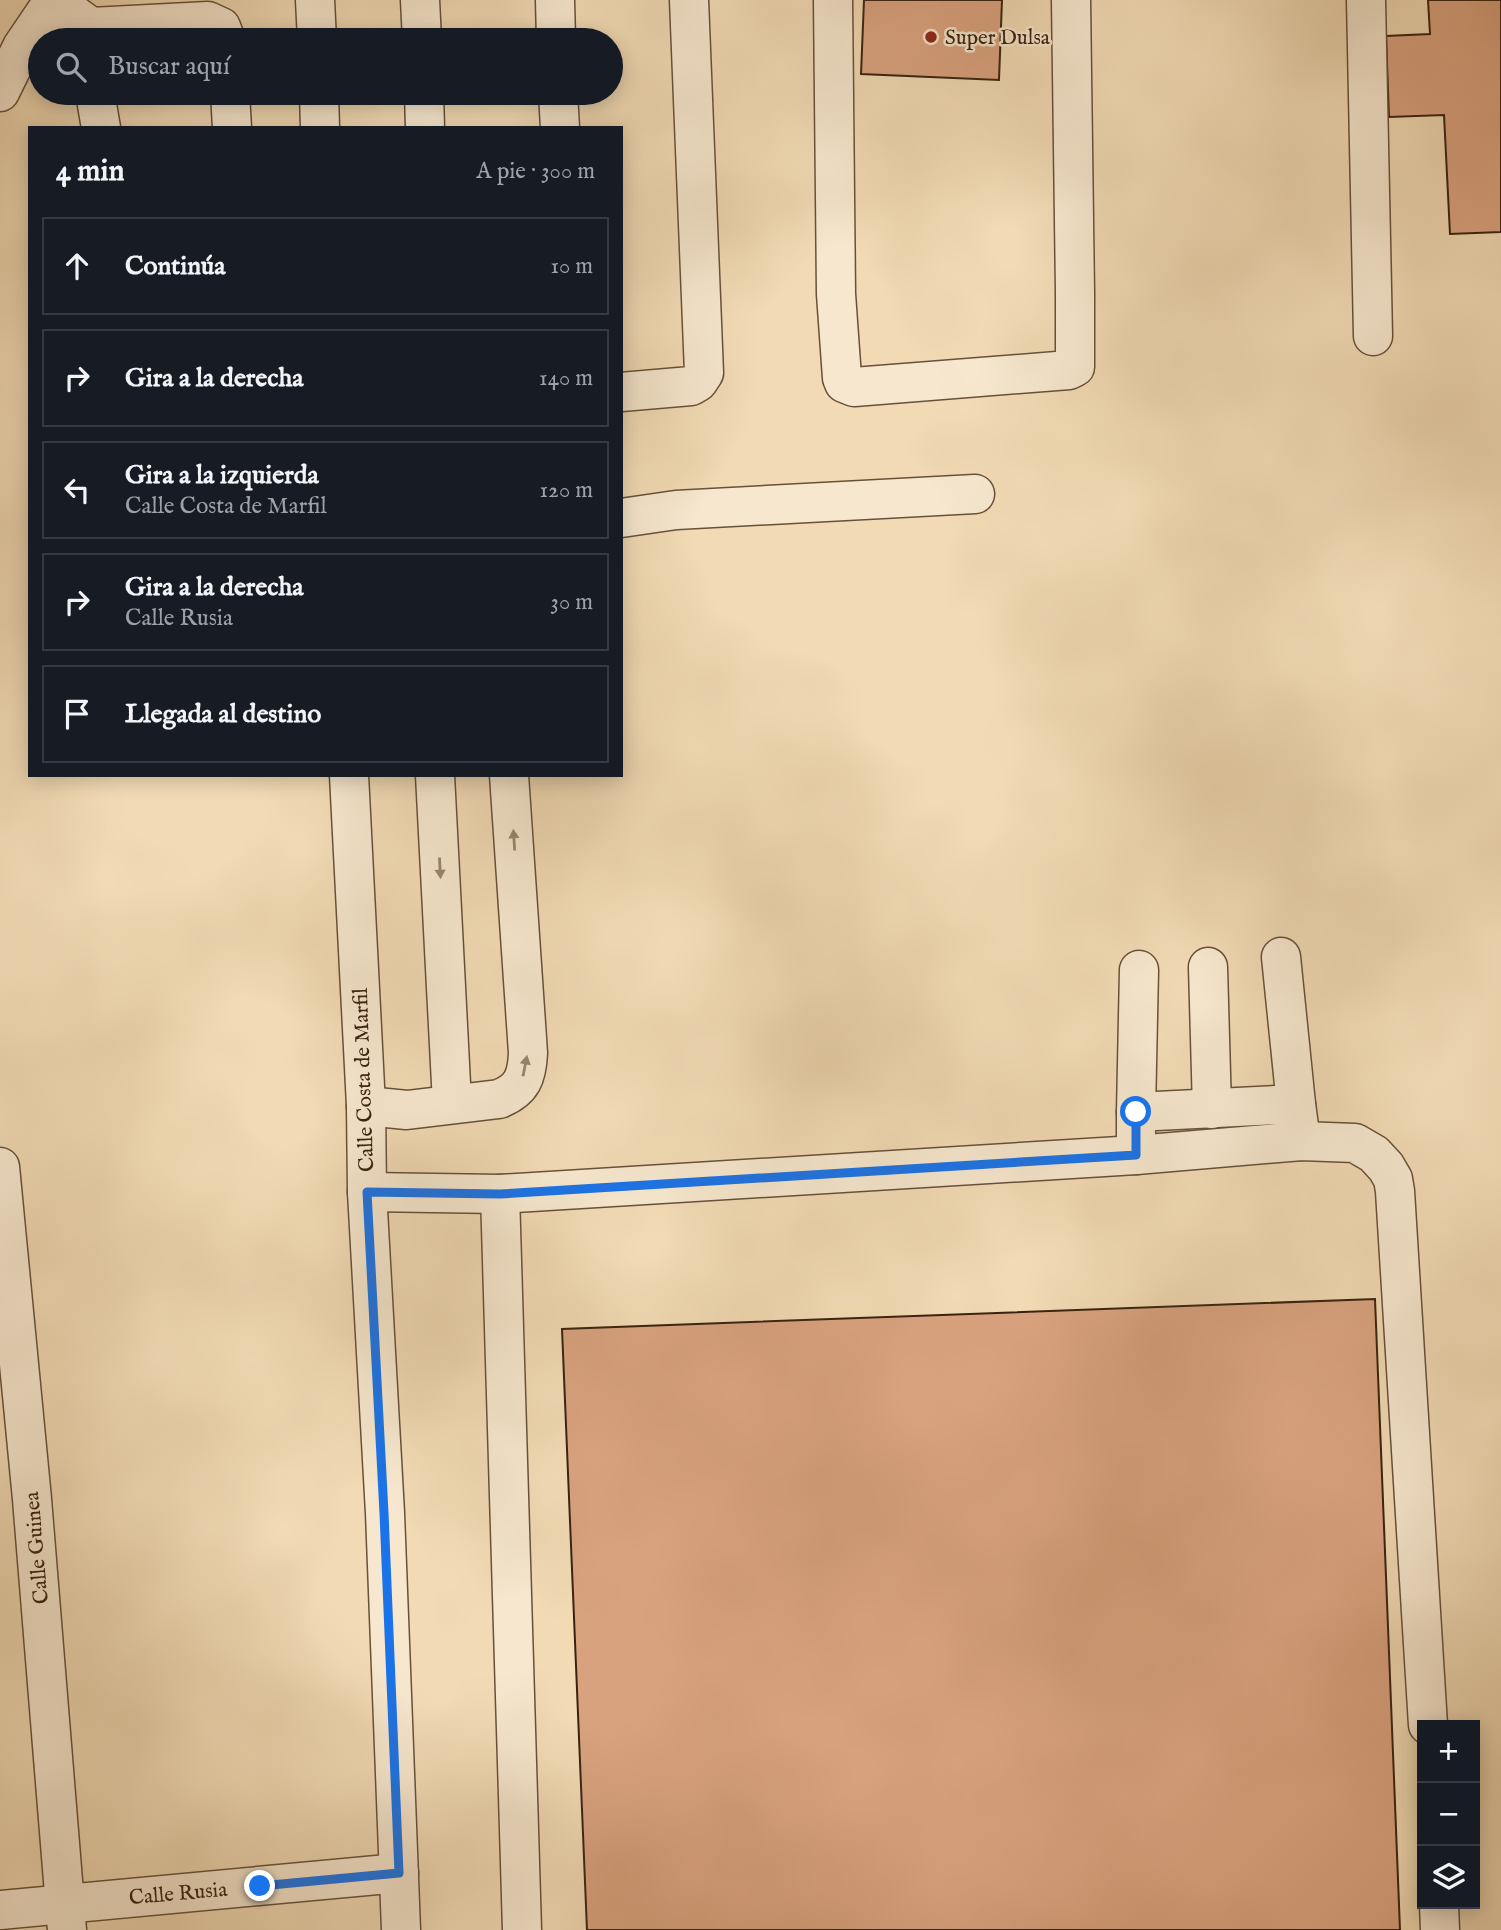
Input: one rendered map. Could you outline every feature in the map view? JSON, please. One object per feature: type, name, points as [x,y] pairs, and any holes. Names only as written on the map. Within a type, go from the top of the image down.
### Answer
[{"type":"street","points":[[315,0],[316,28]]},
{"type":"street","points":[[420,0],[421,28]]},
{"type":"street","points":[[555,0],[556,28]]},
{"type":"street","points":[[623,392],[691,386],[698,382],[704,373],[689,0]]},
{"type":"street","points":[[833,0],[836,294],[842,378],[844,383],[853,387],[1069,370],[1074,367],[1071,0]]},
{"type":"street","points":[[1366,0],[1373,336]]},
{"type":"street","points":[[0,24],[47,10],[73,13],[87,28]]},
{"type":"street","points":[[35,28],[47,10]]},
{"type":"street","points":[[146,28],[208,21],[221,28]]},
{"type":"street","points":[[0,92],[28,38]]},
{"type":"street","points":[[97,105],[101,126]]},
{"type":"street","points":[[231,105],[232,126]]},
{"type":"street","points":[[319,105],[320,126]]},
{"type":"street","points":[[424,105],[425,126]]},
{"type":"street","points":[[559,105],[560,126]]},
{"type":"street","points":[[623,519],[676,510],[975,494]]},
{"type":"street","name":"Calle Costa de Marfil","points":[[349,777],[401,1930]]},
{"type":"street","points":[[435,777],[452,1103]]},
{"type":"street","points":[[366,1106],[407,1110],[499,1100],[519,1088],[527,1065],[509,777]]},
{"type":"street","points":[[1281,957],[1299,1122]]},
{"type":"street","points":[[1208,967],[1212,1109]]},
{"type":"street","points":[[1136,1155],[1139,970]]},
{"type":"street","points":[[1136,1112],[1212,1109],[1299,1122],[1355,1143],[1374,1154],[1386,1167],[1392,1179],[1428,1720]]},
{"type":"street","points":[[367,1192],[500,1194],[1136,1155],[1299,1122]]},
{"type":"street","name":"Calle Guinea","points":[[0,1167],[32,1499],[66,1917]]},
{"type":"street","points":[[500,1194],[522,1930]]},
{"type":"street","name":"Calle Rusia","points":[[0,1910],[66,1917],[399,1873]]},
{"type":"street","points":[[1439,1909],[1440,1930]]},
{"type":"building","name":"Super Dulsa","points":[[864,0],[1002,0],[999,80],[861,74]]},
{"type":"building","points":[[1428,0],[1501,0],[1501,232],[1450,234],[1444,115],[1389,117],[1386,36],[1430,34]]},
{"type":"building","points":[[1375,1299],[1400,1930],[587,1930],[562,1329]]},
{"type":"place","name":"Super Dulsa","points":[[931,37]]},
{"type":"route","points":[[260,1886],[399,1873],[367,1192],[500,1194],[1136,1155],[1136,1112]]}]
